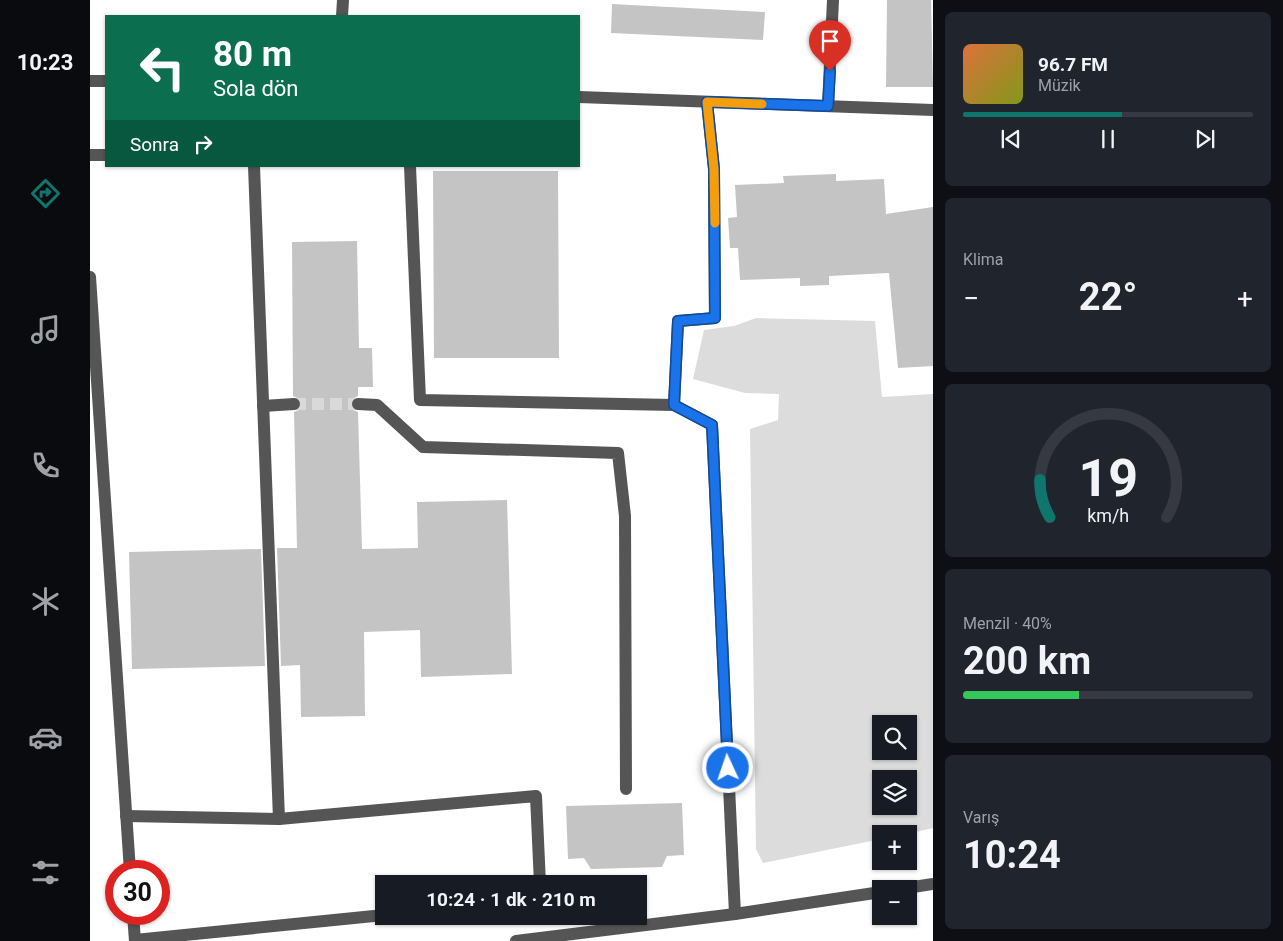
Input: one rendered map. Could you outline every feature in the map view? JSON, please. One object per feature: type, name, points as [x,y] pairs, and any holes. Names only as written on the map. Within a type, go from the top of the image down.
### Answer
[{"type":"street","points":[[342,15],[343,0]]},
{"type":"street","points":[[828,106],[833,0]]},
{"type":"street","points":[[90,81],[105,82]]},
{"type":"street","points":[[580,97],[933,110]]},
{"type":"street","points":[[674,405],[678,321],[715,318],[714,169],[707,102]]},
{"type":"street","points":[[90,155],[105,155]]},
{"type":"street","points":[[254,167],[279,819]]},
{"type":"street","points":[[410,167],[420,400],[674,405],[712,425],[735,914]]},
{"type":"street","points":[[90,277],[129,860]]},
{"type":"street","points":[[263,406],[294,404]]},
{"type":"street","points":[[358,404],[377,405],[423,447],[618,452],[625,516],[626,789]]},
{"type":"street","points":[[126,816],[279,819],[536,796],[540,875]]},
{"type":"street","points":[[917,886],[933,884]]},
{"type":"street","points":[[516,941],[735,914],[872,893]]},
{"type":"street","points":[[134,925],[135,940],[375,916]]},
{"type":"shaded area","points":[[756,318],[875,321],[882,397],[933,394],[933,828],[917,832],[917,825],[872,825],[872,841],[763,863],[756,849],[750,429],[778,420],[779,394],[745,393],[693,379],[704,330],[734,326]]},
{"type":"building","points":[[887,0],[931,0],[933,87],[886,87]]},
{"type":"building","points":[[612,4],[765,12],[763,40],[611,33]]},
{"type":"building","points":[[433,171],[558,171],[559,358],[434,358]]},
{"type":"building","points":[[836,174],[836,181],[884,179],[886,214],[933,207],[933,366],[898,368],[889,273],[829,276],[829,285],[800,286],[800,278],[740,280],[738,248],[730,248],[728,218],[737,217],[735,185],[784,183],[783,176]]},
{"type":"building","points":[[357,241],[359,348],[372,348],[373,387],[358,387],[358,396],[352,399],[350,404],[353,410],[358,412],[362,549],[418,548],[417,502],[507,500],[512,674],[421,677],[420,630],[364,632],[365,716],[301,717],[300,665],[281,666],[277,548],[297,548],[294,412],[299,410],[302,404],[300,399],[293,396],[292,242]]},
{"type":"building","points":[[261,549],[265,666],[132,669],[129,552]]},
{"type":"building","points":[[682,803],[684,855],[667,856],[662,867],[591,869],[584,858],[568,859],[566,806]]},
{"type":"tunnel","points":[[294,404],[358,404]]},
{"type":"slow traffic","points":[[715,223],[714,169],[707,102],[762,104]]},
{"type":"route","points":[[728,768],[712,425],[674,405],[678,321],[715,318],[714,169],[707,102],[828,106],[830,71]]}]
